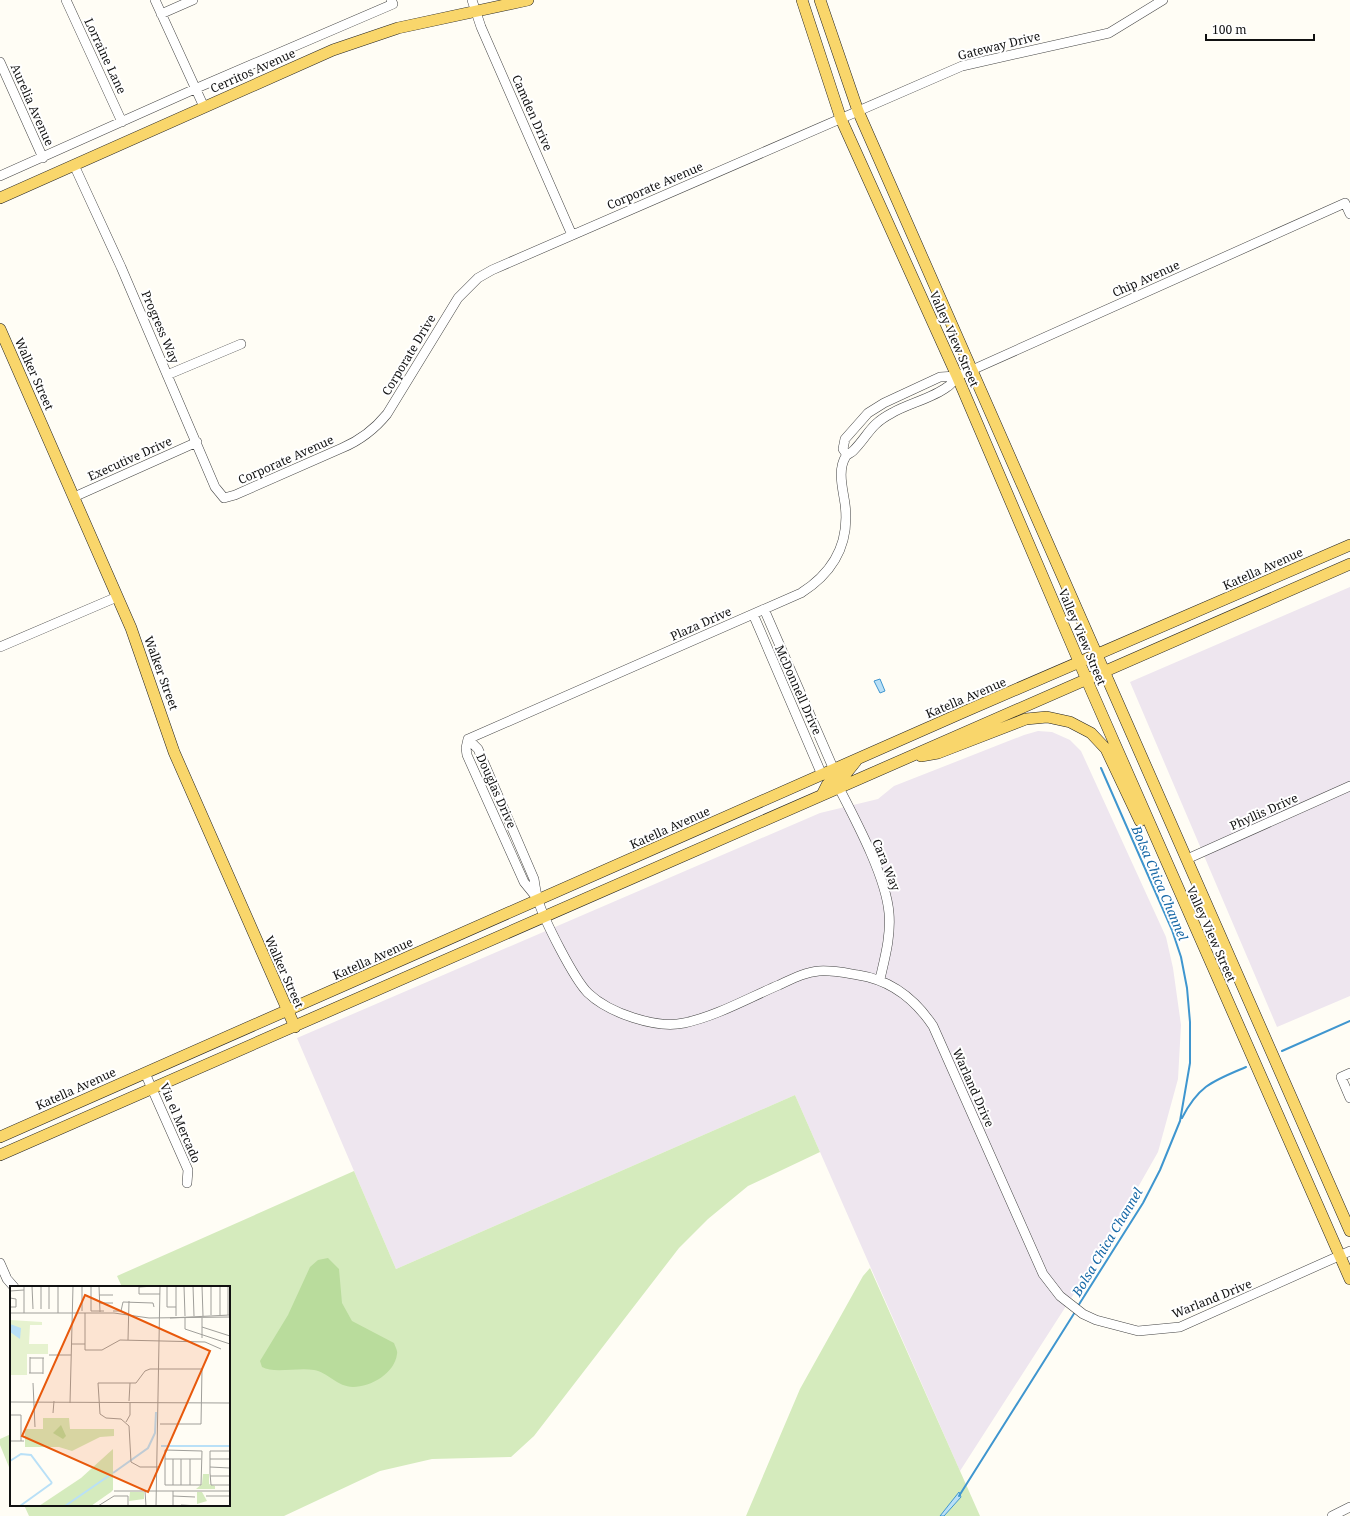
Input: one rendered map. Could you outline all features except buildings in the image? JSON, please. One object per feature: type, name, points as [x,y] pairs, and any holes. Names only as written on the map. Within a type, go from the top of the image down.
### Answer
[{"type":"main road","name":"Cerritos Avenue","points":[[0,198],[333,50],[369,37],[473,5],[528,0]]},
{"type":"main road","name":"Valley View Street","points":[[802,0],[841,119],[957,376],[1164,859],[1345,1253],[1350,1279]]},
{"type":"main road","name":"Valley View Street","points":[[820,0],[858,111],[1350,1231]]},
{"type":"main road","name":"Walker Street","points":[[0,329],[131,628],[174,752],[295,1027]]},
{"type":"main road","name":"Katella Avenue","points":[[0,1137],[1350,544]]},
{"type":"main road","points":[[0,1156],[1350,564]]},
{"type":"main road","points":[[908,758],[938,754],[1026,719],[1047,717],[1070,722],[1091,733],[1106,748],[1154,848],[1164,859]]},
{"type":"main road","points":[[839,788],[840,781],[856,760]]},
{"type":"main road","points":[[822,795],[827,785],[834,778],[834,770]]},
{"type":"street","name":"Lorraine Lane","points":[[66,0],[122,122]]},
{"type":"street","points":[[155,0],[197,88],[204,107]]},
{"type":"street","points":[[162,14],[193,0]]},
{"type":"street","name":"Gateway Drive","points":[[841,119],[962,66],[1109,32],[1163,0]]},
{"type":"street","points":[[0,176],[392,2]]},
{"type":"street","name":"Camden Drive","points":[[473,5],[572,235]]},
{"type":"street","name":"Aurelia Avenue","points":[[1,67],[42,158]]},
{"type":"street","name":"Corporate Avenue","points":[[478,278],[572,235],[841,119]]},
{"type":"street","name":"Progress Way","points":[[74,165],[168,375],[215,486],[224,498]]},
{"type":"street","name":"Chip Avenue","points":[[957,376],[1345,203],[1350,214]]},
{"type":"street","name":"Corporate Drive","points":[[358,441],[375,428],[387,414],[458,298],[478,278]]},
{"type":"street","points":[[168,375],[241,344]]},
{"type":"street","points":[[846,455],[853,451],[875,423],[891,413],[947,387],[957,376]]},
{"type":"street","name":"Plaza Drive","points":[[468,739],[764,609],[813,585],[825,574],[842,546],[846,528],[845,504],[841,480],[846,455],[843,449],[846,439],[868,413],[884,403],[940,377],[957,376]]},
{"type":"street","name":"Corporate Avenue","points":[[224,498],[236,495],[358,441]]},
{"type":"street","name":"Executive Drive","points":[[74,497],[197,442]]},
{"type":"street","points":[[0,647],[117,597]]},
{"type":"street","name":"McDonnell Drive","points":[[764,609],[834,770]]},
{"type":"street","name":"McDonnell Drive","points":[[752,614],[822,775]]},
{"type":"street","name":"Douglas Drive","points":[[468,739],[466,748],[467,755],[524,882],[538,900]]},
{"type":"street","name":"Douglas Drive","points":[[468,739],[478,749],[534,879],[538,900],[545,917]]},
{"type":"street","name":"Phyllis Drive","points":[[1187,859],[1350,786]]},
{"type":"street","name":"Cara Way","points":[[839,788],[872,858],[888,899],[888,946],[880,979]]},
{"type":"street","name":"Warland Drive","points":[[545,917],[572,971],[588,993],[628,1017],[663,1023],[682,1023],[703,1018],[800,976],[818,971],[832,971],[880,979],[894,986],[915,1002],[933,1026],[1043,1274],[1053,1290],[1083,1314],[1096,1320],[1138,1331],[1180,1327],[1345,1253]]},
{"type":"street","name":"Via el Mercado","points":[[145,1073],[188,1170],[187,1183]]},
{"type":"street","points":[[1350,1073],[1341,1077],[1350,1098]]},
{"type":"street","points":[[0,1263],[7,1279],[13,1286]]},
{"type":"street","points":[[1332,1516],[1350,1507]]},
{"type":"shaded area","points":[[1350,587],[1350,996],[1277,1027],[1130,682]]},
{"type":"shaded area","points":[[1038,731],[1052,732],[1070,740],[1081,751],[1166,937],[1173,968],[1181,1025],[1178,1079],[1158,1152],[1104,1247],[960,1471],[795,1095],[396,1269],[297,1038],[820,813],[878,799],[894,786],[1024,735]]},
{"type":"green space","points":[[795,1095],[820,1152],[748,1186],[708,1219],[679,1248],[534,1436],[511,1457],[432,1459],[380,1471],[284,1516],[29,1516],[24,1506],[230,1506],[230,1286],[122,1286],[117,1276],[354,1171],[396,1269]]},
{"type":"green space","points":[[328,1258],[339,1269],[342,1303],[352,1321],[394,1343],[397,1350],[395,1361],[387,1373],[381,1378],[367,1385],[353,1387],[342,1385],[319,1371],[308,1369],[267,1369],[262,1367],[260,1361],[288,1315],[310,1267],[318,1260]]},
{"type":"green space","points":[[870,1268],[980,1516],[746,1516],[800,1389],[863,1276]]},
{"type":"green space","points":[[10,1434],[10,1470],[0,1445],[0,1439]]},
{"type":"water","points":[[880,679],[885,691],[880,693],[874,681]]},
{"type":"water","points":[[959,1492],[961,1497],[944,1516],[940,1516]]},
{"type":"waterway","name":"Bolsa Chica Channel","points":[[1078,1306],[1143,1203],[1160,1170],[1180,1121],[1190,1063],[1190,1022],[1187,988],[1181,957],[1172,930],[1101,768]]},
{"type":"waterway","points":[[1282,1051],[1350,1021]]},
{"type":"waterway","points":[[1182,1118],[1195,1098],[1208,1085],[1224,1076],[1246,1067]]},
{"type":"waterway","name":"Bolsa Chica Channel","points":[[959,1496],[1075,1312]]}]
